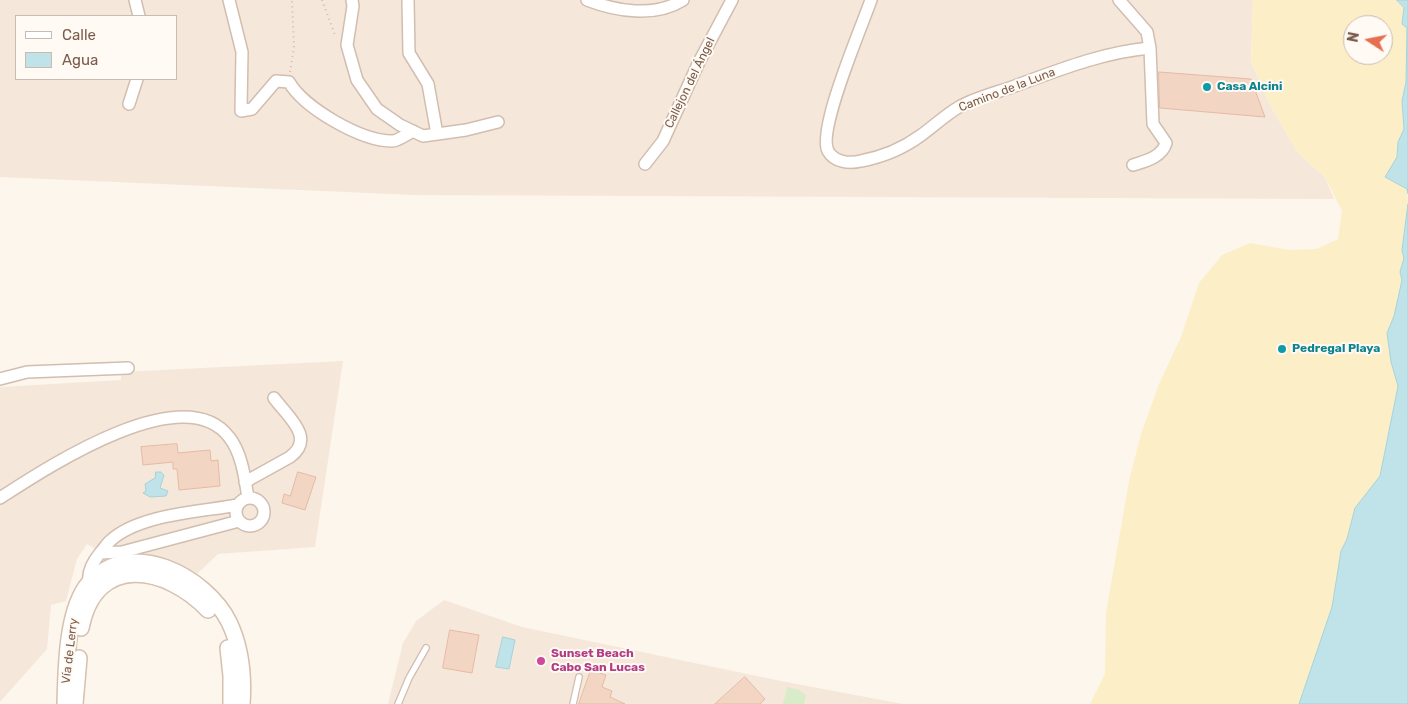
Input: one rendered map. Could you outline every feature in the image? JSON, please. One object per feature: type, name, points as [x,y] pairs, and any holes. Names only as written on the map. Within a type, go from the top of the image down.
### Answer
[{"type":"street","points":[[135,0],[139,15]]},
{"type":"street","points":[[229,0],[242,52],[241,111],[252,109],[276,81],[289,82],[294,91],[337,123],[361,135],[393,141],[413,131]]},
{"type":"street","points":[[352,0],[353,6],[348,45],[357,80],[376,109],[423,136],[466,130],[498,122]]},
{"type":"street","points":[[408,0],[409,53],[428,84],[437,134]]},
{"type":"street","points":[[587,0],[603,6],[636,12],[673,6],[682,0]]},
{"type":"street","name":"Callejon del Ángel","points":[[645,164],[663,141],[699,62],[732,0]]},
{"type":"street","name":"Camino de la Luna","points":[[871,0],[826,133],[825,144],[836,160],[859,162],[902,148],[960,107],[986,96],[1092,60],[1150,48]]},
{"type":"street","points":[[1119,0],[1147,32],[1150,48],[1152,118],[1156,130],[1166,144],[1161,152],[1154,157],[1133,165]]},
{"type":"street","points":[[129,104],[137,80]]},
{"type":"street","points":[[0,379],[27,372],[128,368]]},
{"type":"street","points":[[245,482],[290,457],[302,444],[300,433],[274,398]]},
{"type":"street","points":[[0,498],[80,450],[155,420],[175,416],[197,418],[225,432],[236,449],[248,498]]},
{"type":"street","points":[[92,588],[91,566],[100,553],[117,536],[153,519],[238,506],[248,498]]},
{"type":"street","points":[[238,506],[236,513],[239,521],[246,526],[255,526],[264,516],[261,502],[248,498]]},
{"type":"street","points":[[100,553],[122,552],[239,521]]},
{"type":"street","name":"Vía de Lerry","points":[[65,704],[73,618],[79,601],[112,567],[129,562],[145,561],[175,572],[200,587],[216,603],[240,661],[242,704]]},
{"type":"street","name":"Vía de Lerry","points":[[75,704],[82,626],[92,588]]},
{"type":"street","name":"Vía de Lerry","points":[[224,624],[230,661],[231,704]]},
{"type":"lane","points":[[398,704],[409,678],[426,648]]},
{"type":"lane","points":[[572,704],[579,677]]},
{"type":"path","points":[[289,82],[294,48],[292,0]]},
{"type":"path","points":[[322,0],[335,36]]},
{"type":"shaded area","points":[[0,0],[1253,0],[1251,61],[1269,103],[1298,153],[1325,177],[1334,199],[414,195],[0,177]]},
{"type":"shaded area","points":[[343,361],[315,547],[218,554],[195,576],[116,561],[87,544],[77,559],[66,601],[51,605],[47,649],[0,702],[0,387],[121,380],[121,372]]},
{"type":"shaded area","name":"Sunset Beach Cabo San Lucas","points":[[444,600],[522,627],[781,681],[903,704],[388,704],[403,643],[416,621]]},
{"type":"green space","points":[[787,687],[799,690],[806,695],[804,704],[783,704]]},
{"type":"sand","name":"Pedregal Playa","points":[[1253,0],[1397,0],[1404,8],[1402,24],[1407,28],[1406,82],[1402,101],[1404,130],[1398,142],[1397,157],[1386,177],[1407,189],[1408,204],[1402,251],[1404,258],[1400,272],[1402,280],[1394,316],[1387,333],[1391,362],[1398,386],[1380,476],[1355,508],[1347,539],[1341,551],[1332,607],[1299,704],[1090,704],[1105,674],[1106,613],[1129,481],[1141,434],[1159,384],[1181,337],[1199,283],[1222,255],[1250,243],[1290,250],[1316,249],[1338,239],[1342,211],[1325,177],[1298,153],[1269,103],[1251,61]]},
{"type":"water","points":[[1397,0],[1408,0],[1408,194],[1407,189],[1385,177],[1397,157],[1398,142],[1404,129],[1402,101],[1406,82],[1407,28],[1402,24],[1404,8]]},
{"type":"water","points":[[1408,204],[1408,704],[1299,704],[1332,607],[1341,551],[1347,539],[1355,508],[1380,476],[1398,386],[1391,362],[1387,333],[1394,316],[1402,280],[1400,272],[1404,258],[1402,251]]},
{"type":"water","points":[[156,472],[161,472],[164,475],[160,488],[168,491],[166,496],[150,497],[143,493],[146,491],[145,484],[155,478]]},
{"type":"water","points":[[503,637],[515,640],[509,669],[496,667]]},
{"type":"building","name":"Casa Alcini","points":[[1159,72],[1251,79],[1265,117],[1160,108]]},
{"type":"building","points":[[177,444],[178,453],[210,450],[211,461],[218,460],[220,486],[179,490],[177,469],[173,469],[173,462],[143,465],[141,447]]},
{"type":"building","points":[[298,472],[316,477],[305,510],[282,503],[284,494],[290,496]]},
{"type":"building","points":[[450,630],[479,635],[472,673],[443,668]]},
{"type":"building","points":[[591,670],[606,675],[602,687],[612,691],[610,697],[625,704],[579,704]]},
{"type":"building","points":[[745,677],[765,699],[760,704],[715,704]]},
{"type":"place","name":"Casa Alcini","points":[[1207,87]]},
{"type":"place","name":"Pedregal Playa","points":[[1282,349]]},
{"type":"place","name":"Sunset Beach Cabo San Lucas","points":[[541,661]]}]
